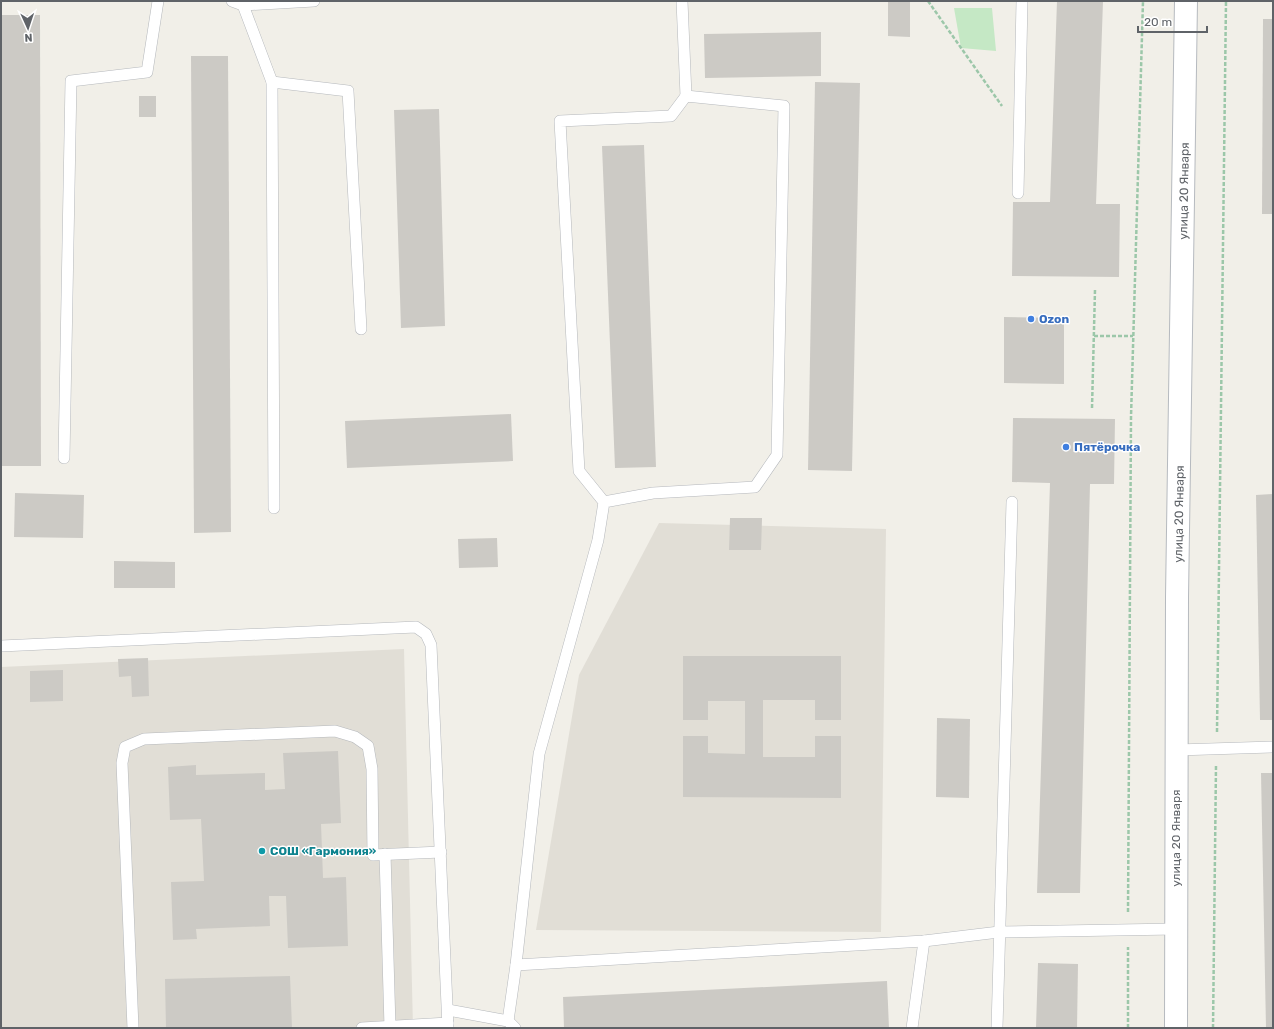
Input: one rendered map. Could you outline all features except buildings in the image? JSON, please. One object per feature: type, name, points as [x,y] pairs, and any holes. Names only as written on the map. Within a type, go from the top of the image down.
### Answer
[{"type":"main road","name":"улица 20 Января","points":[[1176,1028],[1175,929],[1177,597],[1186,1]]},
{"type":"lane","points":[[64,458],[71,81],[146,72],[158,1]]},
{"type":"lane","points":[[232,1],[243,5],[314,1]]},
{"type":"lane","points":[[448,1010],[512,1024],[516,965],[539,754],[598,540],[604,502],[579,471],[560,121],[671,116],[686,96],[682,1]]},
{"type":"lane","points":[[1018,193],[1022,1]]},
{"type":"lane","points":[[243,5],[272,82],[274,508]]},
{"type":"lane","points":[[272,82],[348,91],[361,329]]},
{"type":"lane","points":[[604,502],[653,493],[755,487],[777,455],[784,106],[686,96]]},
{"type":"lane","points":[[997,1028],[1012,502]]},
{"type":"lane","points":[[1,646],[416,627],[426,634],[431,645],[448,1026],[390,1026],[362,1028]]},
{"type":"lane","points":[[133,1028],[122,763],[125,747],[144,739],[335,731],[355,737],[368,746],[372,769],[373,855],[440,852]]},
{"type":"lane","points":[[1177,750],[1273,747]]},
{"type":"lane","points":[[385,854],[390,1026]]},
{"type":"lane","points":[[516,965],[924,941],[999,932],[1175,929]]},
{"type":"lane","points":[[912,1028],[924,941]]},
{"type":"path","points":[[928,1],[1019,131]]},
{"type":"path","points":[[1128,1028],[1131,425],[1143,1]]},
{"type":"path","points":[[1213,1028],[1226,1]]},
{"type":"path","points":[[1092,408],[1095,290]]},
{"type":"path","points":[[1094,336],[1133,336]]},
{"type":"shaded area","points":[[659,523],[886,529],[881,932],[536,930],[579,675]]},
{"type":"shaded area","points":[[404,649],[413,1028],[1,1028],[1,667]]},
{"type":"green space","points":[[954,8],[992,8],[996,51],[961,48]]},
{"type":"place","name":"Ozon","points":[[1031,319]]},
{"type":"place","name":"Пятёрочка","points":[[1066,447]]},
{"type":"place","name":"СОШ «Гармония»","points":[[262,851]]}]
